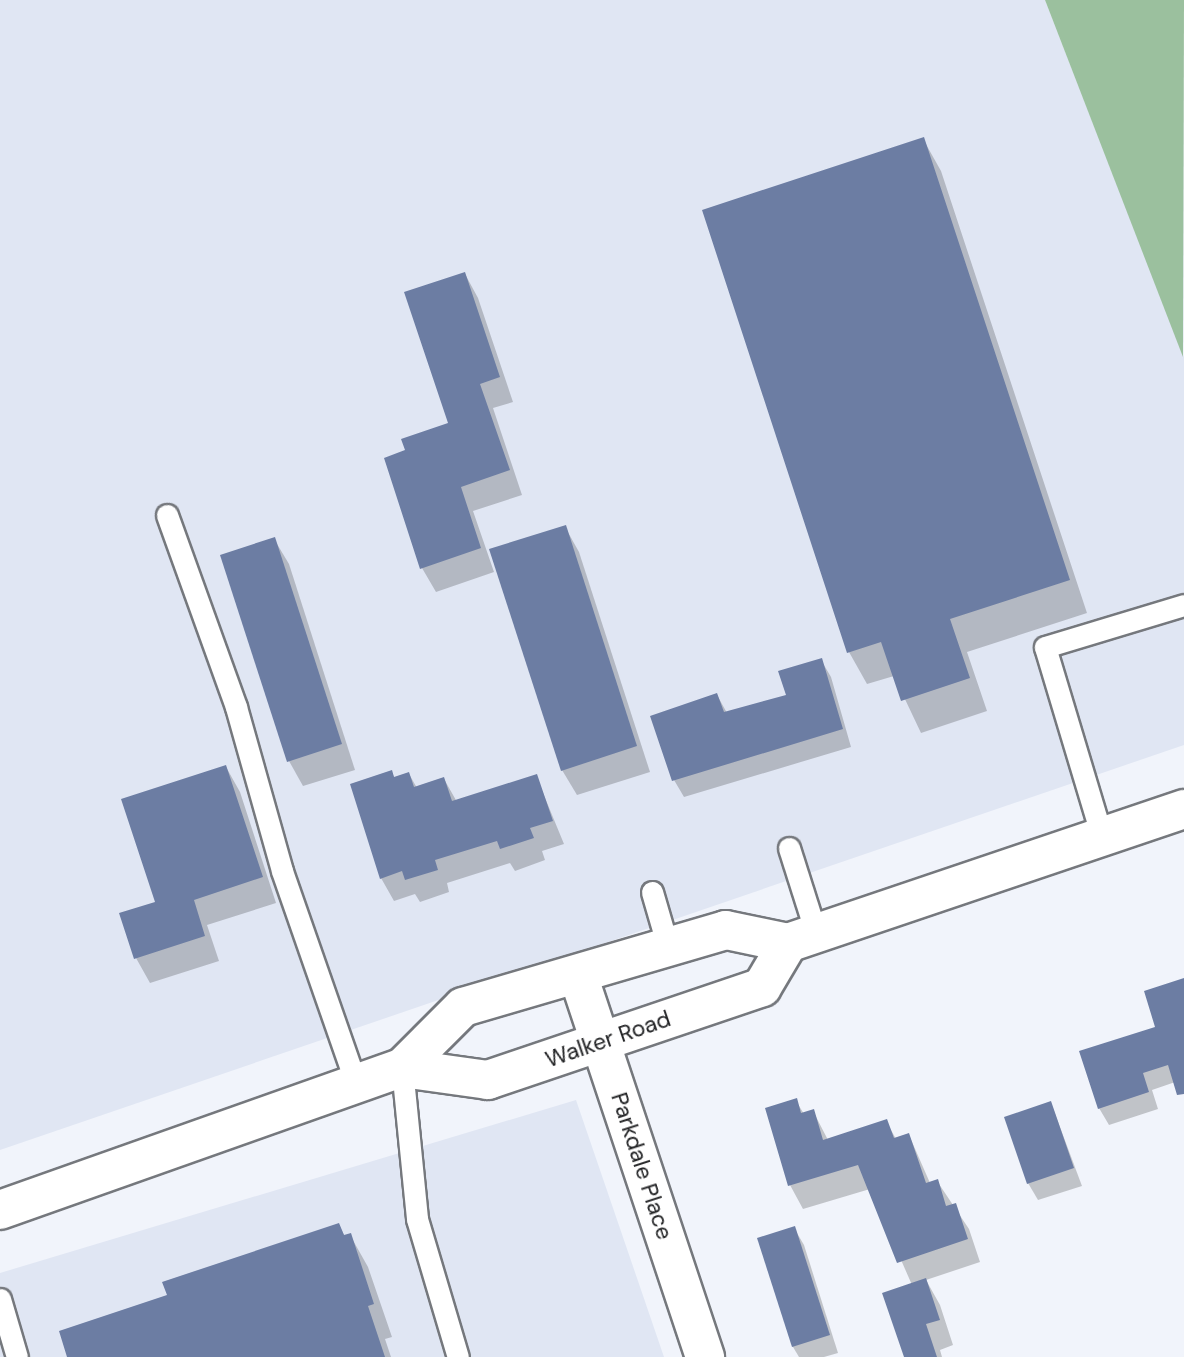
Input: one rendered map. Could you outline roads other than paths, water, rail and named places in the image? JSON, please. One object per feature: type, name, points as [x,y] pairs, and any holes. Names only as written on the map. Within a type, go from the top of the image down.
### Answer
[{"type":"main road","points":[[802,938],[1184,809]]},
{"type":"main road","name":"Walker Road","points":[[0,1210],[402,1068],[463,1007],[726,930],[802,938]]},
{"type":"main road","name":"Walker Road","points":[[402,1068],[488,1080],[762,987],[802,938]]},
{"type":"main road","name":"Parkdale Place","points":[[578,975],[699,1355]]},
{"type":"lane","points":[[167,515],[236,707],[282,871],[356,1084]]},
{"type":"lane","points":[[1102,836],[1045,647],[1184,605]]},
{"type":"lane","points":[[789,848],[802,938]]},
{"type":"lane","points":[[652,892],[668,947]]},
{"type":"lane","points":[[402,1068],[417,1219],[458,1357]]},
{"type":"lane","points":[[0,1299],[17,1357]]}]
